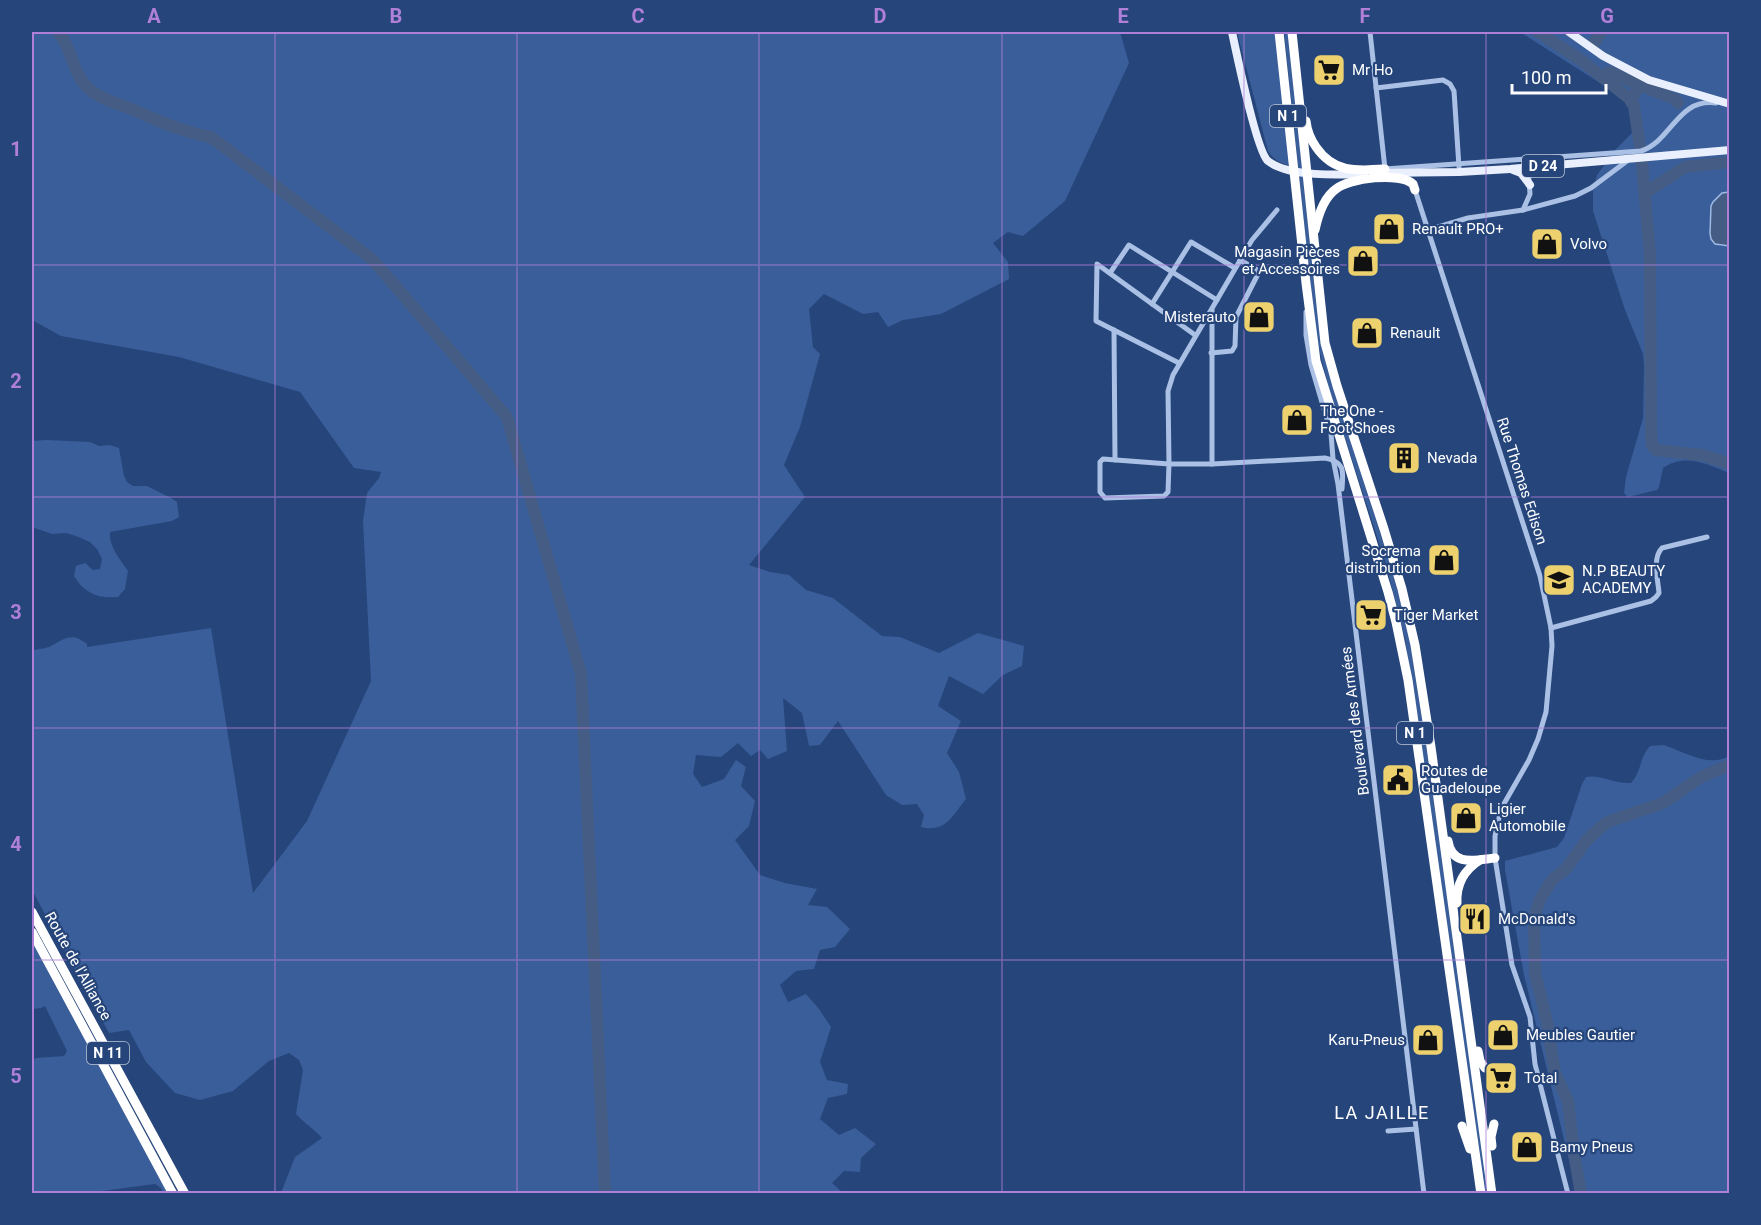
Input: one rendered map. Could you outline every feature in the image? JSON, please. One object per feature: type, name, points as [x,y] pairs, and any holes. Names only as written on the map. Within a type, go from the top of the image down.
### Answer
[{"type":"highway","name":"N 1","points":[[1279,32],[1316,361],[1373,541],[1398,631],[1408,680],[1481,1194]]},
{"type":"highway","name":"N 1","points":[[1292,35],[1325,343],[1402,589],[1415,645],[1494,1194]]},
{"type":"highway","points":[[1292,35],[1301,79],[1306,127],[1318,150],[1332,164],[1341,168],[1385,169]]},
{"type":"highway","points":[[1313,235],[1323,205],[1335,189],[1344,184],[1364,180],[1404,179],[1413,184],[1414,190]]},
{"type":"highway","points":[[1431,747],[1437,766],[1451,852],[1461,860],[1495,858]]},
{"type":"highway","points":[[1461,969],[1457,892],[1465,873],[1472,865],[1482,860]]},
{"type":"highway","name":"Route de l'Alliance","points":[[32,912],[185,1194]]},
{"type":"highway","name":"Route de l'Alliance","points":[[32,932],[173,1194]]},
{"type":"highway","points":[[1465,993],[1480,1061],[1485,1068]]},
{"type":"highway","points":[[1453,996],[1460,1078],[1457,1086]]},
{"type":"highway","points":[[1494,1124],[1491,1137],[1494,1194]]},
{"type":"highway","points":[[1462,1126],[1479,1179]]},
{"type":"main road","name":"D 24","points":[[1232,32],[1260,148],[1268,161],[1285,169],[1318,175],[1459,168],[1510,169],[1625,156],[1730,150]]},
{"type":"main road","name":"D 24","points":[[1569,32],[1603,56],[1649,80],[1730,104]]},
{"type":"main road","points":[[1510,169],[1521,173],[1530,184]]},
{"type":"street","points":[[1370,32],[1385,169]]},
{"type":"street","points":[[1376,88],[1443,80],[1450,84],[1454,91],[1459,168]]},
{"type":"street","name":"D 24","points":[[1385,169],[1459,168],[1543,158],[1625,156],[1650,147],[1694,105],[1710,102],[1730,104]]},
{"type":"street","points":[[1428,230],[1468,218],[1523,210],[1575,196],[1591,188],[1625,156]]},
{"type":"street","points":[[1523,210],[1528,200],[1530,184],[1528,167],[1543,158]]},
{"type":"street","name":"Rue Thomas Edison","points":[[1414,190],[1540,576],[1551,628],[1551,656],[1545,719],[1529,760],[1501,809],[1495,836],[1495,858],[1512,965],[1530,1017],[1535,1064],[1568,1194]]},
{"type":"street","points":[[1277,210],[1252,240],[1173,375],[1168,392],[1169,464],[1169,487],[1166,495],[1105,498],[1100,492],[1103,459],[1169,464],[1333,459]]},
{"type":"street","points":[[1152,304],[1191,242],[1235,268]]},
{"type":"street","points":[[1110,273],[1129,245],[1217,300]]},
{"type":"street","points":[[1211,353],[1232,351],[1235,346],[1236,317],[1258,274],[1257,270],[1240,260]]},
{"type":"street","points":[[1179,363],[1096,321],[1097,264],[1195,335]]},
{"type":"street","name":"Boulevard des Armées","points":[[1306,283],[1306,335],[1311,364],[1331,433],[1424,1194]]},
{"type":"street","points":[[1212,309],[1212,464]]},
{"type":"street","points":[[1114,330],[1115,460]]},
{"type":"street","points":[[1551,628],[1650,601],[1659,593],[1656,558],[1658,551],[1707,537]]},
{"type":"street","points":[[1388,1131],[1416,1129]]},
{"type":"shaded area","points":[[32,32],[1120,32],[1129,63],[1065,201],[1023,236],[1008,232],[993,243],[1008,262],[1009,279],[941,314],[903,320],[888,327],[878,312],[863,314],[824,294],[809,309],[813,347],[820,354],[800,427],[784,465],[805,497],[749,565],[789,575],[806,590],[833,598],[882,636],[900,637],[939,653],[978,633],[1024,646],[1022,666],[1003,675],[983,694],[949,676],[938,706],[961,721],[947,753],[959,772],[966,799],[948,822],[937,828],[921,827],[924,815],[917,804],[902,805],[886,795],[838,721],[820,745],[809,746],[802,713],[783,698],[787,751],[768,759],[760,750],[751,756],[738,743],[721,757],[696,755],[693,774],[702,787],[724,779],[736,760],[746,767],[741,786],[755,801],[749,826],[735,840],[760,875],[785,883],[817,889],[808,905],[827,907],[850,929],[835,947],[820,950],[814,969],[796,971],[780,985],[788,1002],[806,994],[831,1027],[820,1062],[827,1080],[848,1084],[847,1094],[828,1098],[820,1119],[839,1135],[855,1128],[876,1144],[861,1158],[860,1172],[844,1171],[832,1183],[843,1193],[281,1193],[295,1157],[322,1138],[296,1114],[303,1070],[299,1060],[289,1053],[269,1061],[233,1091],[200,1100],[175,1093],[146,1062],[129,1030],[109,1033],[32,890],[32,650],[49,647],[73,637],[82,640],[87,647],[211,628],[253,893],[307,821],[371,681],[363,521],[367,493],[381,472],[354,468],[300,392],[179,357],[61,336],[32,320]]},
{"type":"shaded area","points":[[1237,32],[1276,32],[1291,166],[1278,161],[1268,151]]},
{"type":"shaded area","points":[[1284,32],[1288,32],[1316,302],[1363,477],[1409,633],[1488,1193],[1484,1193],[1405,639],[1385,561],[1329,389],[1316,337]]},
{"type":"shaded area","points":[[1520,32],[1729,32],[1729,192],[1722,193],[1709,227],[1720,246],[1729,246],[1729,473],[1696,461],[1680,461],[1663,468],[1657,490],[1628,497],[1624,493],[1626,477],[1643,418],[1643,354],[1625,310],[1593,211],[1593,191],[1597,175],[1616,149],[1633,132],[1632,114],[1625,99]]},
{"type":"shaded area","points":[[1729,192],[1729,246],[1715,244],[1710,233],[1711,206],[1722,193]]},
{"type":"shaded area","points":[[32,441],[90,442],[99,446],[110,445],[119,448],[127,482],[133,486],[147,486],[177,502],[179,517],[172,521],[110,532],[113,548],[128,571],[125,589],[118,597],[92,594],[82,587],[74,576],[76,566],[85,563],[93,570],[100,569],[102,559],[90,542],[66,533],[52,534],[32,527]]},
{"type":"shaded area","points":[[1664,745],[1705,760],[1722,759],[1729,756],[1729,1193],[1577,1193],[1524,975],[1505,861],[1557,847],[1564,838],[1586,777],[1631,783],[1650,746]]},
{"type":"shaded area","points":[[32,940],[169,1193],[163,1193],[161,1188],[155,1184],[87,1193],[32,1193],[32,1061],[36,1058],[64,1056],[67,1051],[45,1006],[32,1009]]},
{"type":"waterway","points":[[58,32],[63,38],[79,75],[92,92],[169,125],[211,137],[373,260],[507,417],[581,674],[605,1194]]},
{"type":"waterway","points":[[1538,32],[1582,61],[1630,99],[1634,106],[1640,147]]},
{"type":"waterway","points":[[1593,45],[1601,32]]},
{"type":"waterway","points":[[1601,76],[1610,72],[1639,85]]},
{"type":"waterway","points":[[1631,102],[1639,85],[1675,99],[1678,103]]},
{"type":"waterway","points":[[1645,193],[1685,167],[1730,162]]},
{"type":"waterway","points":[[1642,164],[1650,255],[1652,445],[1656,450],[1702,455],[1730,464]]},
{"type":"waterway","points":[[1581,1194],[1568,1101],[1555,1073],[1547,1022],[1535,973],[1534,918],[1540,899],[1553,879],[1565,870],[1586,841],[1601,827],[1610,821],[1663,803],[1701,777],[1730,765]]},
{"type":"place","name":"Mr Ho","points":[[1329,70]]},
{"type":"place","name":"Renault PRO+","points":[[1389,229]]},
{"type":"place","name":"Volvo","points":[[1547,244]]},
{"type":"place","name":"Magasin Pièces et Accessoires","points":[[1363,261]]},
{"type":"place","name":"Misterauto","points":[[1259,317]]},
{"type":"place","name":"Renault","points":[[1367,333]]},
{"type":"place","name":"The One - Foot Shoes","points":[[1297,420]]},
{"type":"place","name":"Nevada","points":[[1404,458]]},
{"type":"place","name":"Socrema distribution","points":[[1444,560]]},
{"type":"place","name":"N.P BEAUTY ACADEMY","points":[[1559,580]]},
{"type":"place","name":"Tiger Market","points":[[1371,615]]},
{"type":"place","name":"Routes de Guadeloupe","points":[[1398,780]]},
{"type":"place","name":"Ligier Automobile","points":[[1466,818]]},
{"type":"place","name":"McDonald's","points":[[1475,919]]},
{"type":"place","name":"Meubles Gautier","points":[[1503,1035]]},
{"type":"place","name":"Karu-Pneus","points":[[1428,1040]]},
{"type":"place","name":"Total","points":[[1501,1078]]},
{"type":"place","name":"Bamy Pneus","points":[[1527,1147]]},
{"type":"district","name":"LA JAILLE","points":[[1382,1112]]}]
